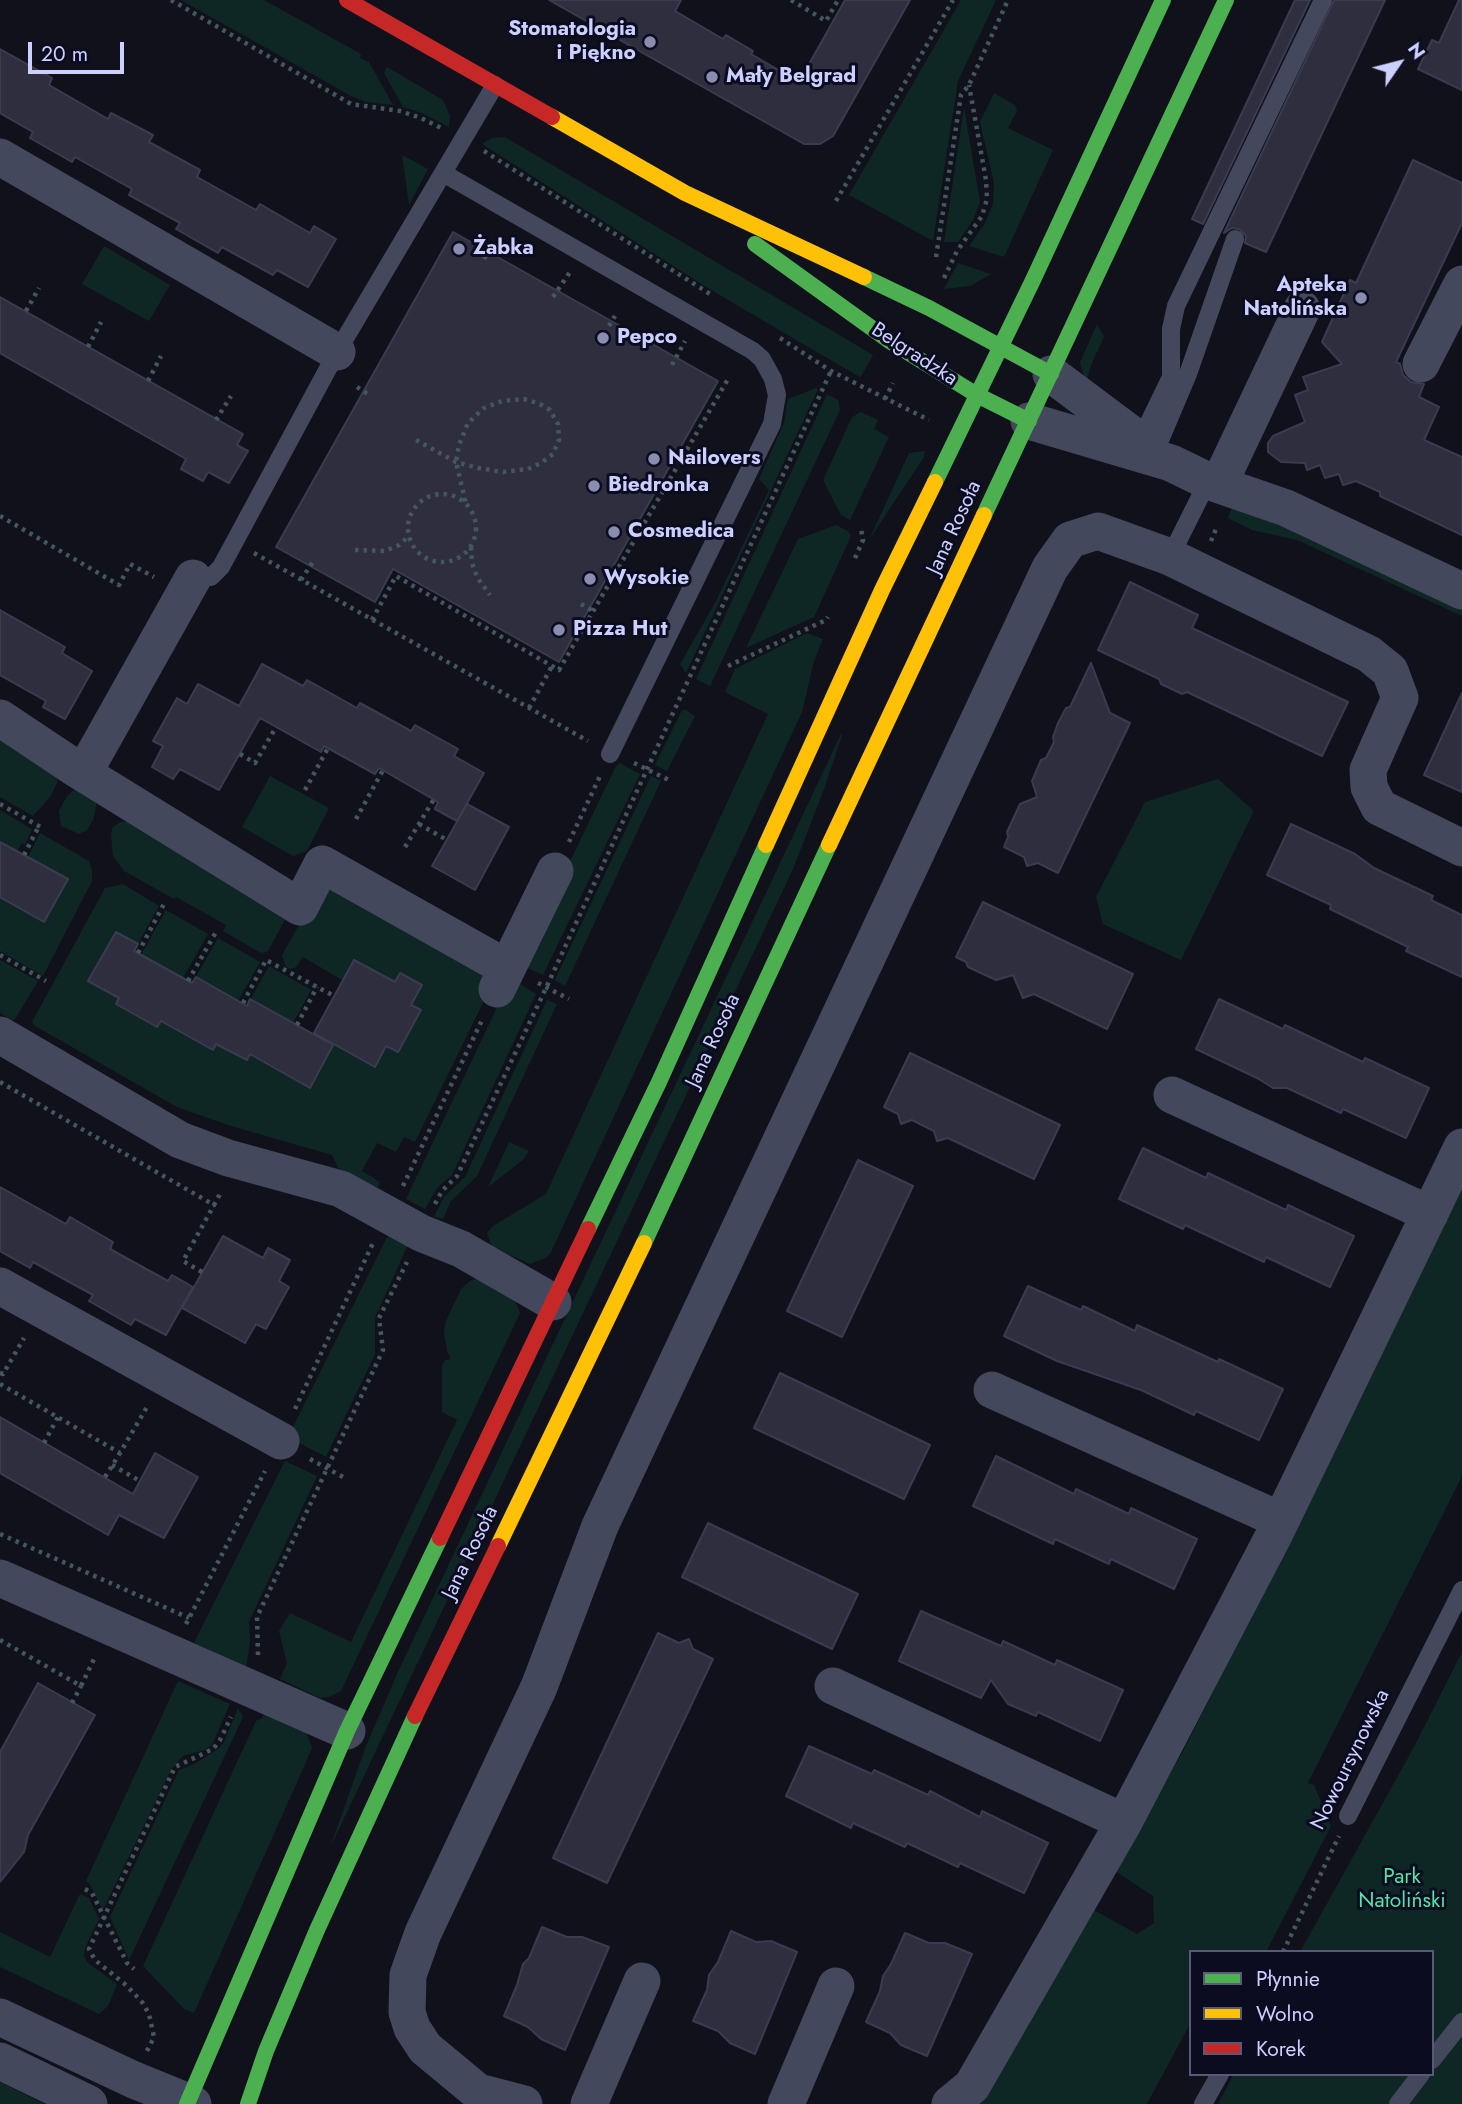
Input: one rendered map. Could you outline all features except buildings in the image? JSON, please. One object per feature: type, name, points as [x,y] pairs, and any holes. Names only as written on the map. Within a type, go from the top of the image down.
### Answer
[{"type":"street","name":"Belgradzka","points":[[348,0],[685,193],[822,256],[1000,345],[1051,374],[1155,452],[1214,482],[1286,508],[1462,591]]},
{"type":"street","name":"Jana Rosoła","points":[[189,2103],[347,1731],[659,1082],[882,590],[1163,0]]},
{"type":"street","name":"Jana Rosoła","points":[[248,2104],[266,2051],[317,1930],[390,1768],[604,1329],[1226,0]]},
{"type":"street","points":[[0,157],[337,352]]},
{"type":"street","name":"Belgradzka","points":[[685,193],[891,342],[977,394],[1029,421],[1155,452]]},
{"type":"street","points":[[1421,365],[1462,284]]},
{"type":"street","points":[[1214,482],[1302,309]]},
{"type":"street","points":[[524,2104],[475,2098],[425,2049],[412,2028],[407,2012],[408,1975],[423,1933],[539,1687],[600,1526],[1049,568],[1070,540],[1098,531],[1170,557],[1369,654],[1390,671],[1400,698],[1368,770],[1368,787],[1379,807],[1462,848]]},
{"type":"street","points":[[78,770],[92,758],[188,586]]},
{"type":"street","points":[[0,718],[78,770],[300,907],[322,864],[502,979],[555,871]]},
{"type":"street","points":[[0,1035],[180,1140],[228,1158],[341,1189],[421,1233],[461,1249],[553,1302]]},
{"type":"street","points":[[1172,1095],[1430,1214]]},
{"type":"street","points":[[950,2104],[972,2086],[1125,1822],[1280,1520],[1462,1147]]},
{"type":"street","points":[[0,1286],[281,1441]]},
{"type":"street","points":[[992,1390],[1280,1520]]},
{"type":"street","points":[[0,1578],[347,1731]]},
{"type":"street","points":[[833,1686],[1125,1822]]},
{"type":"street","points":[[589,2104],[642,1981]]},
{"type":"street","points":[[786,2104],[836,1986]]},
{"type":"street","points":[[0,2017],[189,2103]]},
{"type":"street","points":[[0,2061],[89,2104]]},
{"type":"lane","points":[[1155,452],[1171,377],[1171,329],[1176,306],[1323,0]]},
{"type":"lane","points":[[188,586],[211,577],[221,567],[337,352],[495,85]]},
{"type":"lane","points":[[443,173],[753,351],[768,367],[773,379],[777,395],[772,424],[610,754]]},
{"type":"lane","points":[[1155,452],[1197,350],[1235,239]]},
{"type":"lane","points":[[1171,342],[1197,350]]},
{"type":"lane","points":[[1170,557],[1214,482]]},
{"type":"lane","name":"Nowoursynowska","points":[[1348,1816],[1462,1590]]},
{"type":"lane","points":[[1434,2057],[1462,2022]]},
{"type":"lane","points":[[1203,2104],[1219,2076]]},
{"type":"lane","points":[[1398,2104],[1419,2076]]},
{"type":"path","points":[[171,0],[351,104],[400,111],[451,133]]},
{"type":"path","points":[[791,0],[826,21],[838,0]]},
{"type":"path","points":[[836,201],[953,0]]},
{"type":"path","points":[[936,257],[961,95],[969,85],[1008,0]]},
{"type":"path","points":[[938,289],[957,251],[982,216],[987,199],[969,85]]},
{"type":"path","points":[[480,148],[713,296]]},
{"type":"path","points":[[484,259],[492,244]]},
{"type":"path","points":[[26,311],[40,288]]},
{"type":"path","points":[[609,326],[615,316]]},
{"type":"path","points":[[88,347],[101,323]]},
{"type":"path","points":[[770,332],[831,371],[938,424]]},
{"type":"path","points":[[644,346],[650,335]]},
{"type":"path","points":[[148,381],[161,356]]},
{"type":"path","points":[[143,2059],[153,2037],[149,2014],[142,2002],[91,1954],[89,1949],[175,1767],[213,1749],[220,1740],[258,1658],[257,1617],[383,1350],[379,1318],[442,1191],[457,1175],[547,988],[831,371]]},
{"type":"path","points":[[372,620],[396,576],[559,670],[727,379]]},
{"type":"path","points":[[357,387],[369,395]]},
{"type":"path","points":[[216,420],[231,396]]},
{"type":"path","points":[[416,440],[456,462],[503,472],[535,466],[553,453],[559,440],[558,424],[550,410],[524,399],[502,401],[484,408],[468,423],[459,445],[456,462],[466,504]]},
{"type":"path","points":[[436,495],[457,498],[466,504],[473,513],[476,524],[471,546],[454,560],[432,561],[414,548],[409,536],[411,516],[416,506],[436,495]]},
{"type":"path","points":[[0,516],[119,585],[130,564],[188,586]]},
{"type":"path","points":[[853,563],[863,540],[861,529]]},
{"type":"path","points":[[1213,536],[1216,529]]},
{"type":"path","points":[[355,550],[385,551],[409,536]]},
{"type":"path","points":[[233,541],[610,754],[671,780]]},
{"type":"path","points":[[471,546],[472,563],[477,577],[490,595]]},
{"type":"path","points":[[301,580],[314,560]]},
{"type":"path","points":[[581,604],[593,611]]},
{"type":"path","points":[[728,666],[826,620],[831,609]]},
{"type":"path","points":[[529,708],[552,666]]},
{"type":"path","points":[[240,754],[255,763],[276,727]]},
{"type":"path","points":[[304,790],[328,748]]},
{"type":"path","points":[[555,871],[610,754]]},
{"type":"path","points":[[356,819],[383,770]]},
{"type":"path","points":[[405,847],[434,799]]},
{"type":"path","points":[[0,804],[41,827],[24,855]]},
{"type":"path","points":[[419,824],[447,840]]},
{"type":"path","points":[[138,953],[165,902]]},
{"type":"path","points":[[188,981],[216,932]]},
{"type":"path","points":[[0,955],[46,981]]},
{"type":"path","points":[[243,1003],[266,960],[334,996]]},
{"type":"path","points":[[173,1653],[281,1441],[369,1249],[389,1215],[502,979]]},
{"type":"path","points":[[297,1025],[317,987]]},
{"type":"path","points":[[202,1272],[183,1261],[214,1205]]},
{"type":"path","points":[[41,1309],[1,1378],[58,1417],[120,1453]]},
{"type":"path","points":[[105,1478],[164,1378]]},
{"type":"path","points":[[44,1443],[58,1417]]},
{"type":"path","points":[[112,1465],[140,1481]]},
{"type":"path","points":[[0,1534],[189,1618]]},
{"type":"path","points":[[72,1703],[110,1626]]},
{"type":"path","points":[[0,1640],[81,1686]]},
{"type":"path","name":"Nowoursynowska","points":[[1284,1950],[1348,1816]]},
{"type":"path","points":[[85,1889],[92,1893],[127,1963],[134,1969]]},
{"type":"green space","points":[[181,0],[264,0],[361,54],[360,58],[369,62],[393,105],[366,102],[351,96]]},
{"type":"green space","points":[[961,0],[996,0],[958,81],[933,241],[849,195]]},
{"type":"green space","points":[[387,67],[443,100],[450,116],[449,127],[403,107],[384,73]]},
{"type":"green space","points":[[994,93],[1015,105],[1017,111],[1008,128],[1053,150],[1004,257],[969,246],[985,223],[993,204],[994,183],[980,122]]},
{"type":"green space","points":[[964,107],[980,202],[973,220],[958,242],[944,242]]},
{"type":"green space","points":[[505,137],[873,355],[862,375],[860,377],[708,288],[482,144],[492,138]]},
{"type":"green space","points":[[402,155],[428,169],[409,205]]},
{"type":"green space","points":[[104,246],[170,285],[149,321],[82,284]]},
{"type":"green space","points":[[958,263],[991,274],[970,286],[944,289]]},
{"type":"green space","points":[[1097,324],[1104,337],[1091,365],[1086,384],[1080,362]]},
{"type":"green space","points":[[818,389],[686,673],[680,664],[715,603],[769,490],[759,479],[784,423],[788,399]]},
{"type":"green space","points":[[827,394],[838,400],[840,410],[710,686],[696,679]]},
{"type":"green space","points":[[861,412],[878,420],[874,429],[889,437],[850,520],[841,515],[823,480],[852,417]]},
{"type":"green space","points":[[925,451],[924,457],[869,540],[909,453]]},
{"type":"green space","points":[[1233,504],[1462,610],[1462,616],[1297,540],[1252,530],[1228,518]]},
{"type":"green space","points":[[836,525],[848,531],[851,536],[814,617],[746,648],[798,539]]},
{"type":"green space","points":[[807,633],[823,639],[814,661],[802,712],[551,1252],[546,1258],[530,1264],[492,1247],[487,1233],[493,1226],[546,1194],[768,714],[725,692],[735,669]]},
{"type":"green space","points":[[682,710],[695,716],[667,771],[655,765]]},
{"type":"green space","points":[[0,733],[57,776],[57,783],[50,797],[33,816],[0,797]]},
{"type":"green space","points":[[841,734],[823,792],[793,869],[330,1848],[366,1746],[397,1674]]},
{"type":"green space","points":[[620,763],[640,774],[543,975],[520,965],[616,766]]},
{"type":"green space","points":[[270,776],[329,808],[307,851],[293,856],[242,827]]},
{"type":"green space","points":[[651,776],[661,781],[565,986],[555,980]]},
{"type":"green space","points":[[1218,779],[1254,811],[1181,960],[1103,924],[1096,897],[1145,802]]},
{"type":"green space","points":[[75,789],[97,802],[93,820],[87,830],[79,834],[61,826],[59,811],[67,796]]},
{"type":"green space","points":[[0,810],[32,829],[25,845],[22,843],[17,851],[0,841]]},
{"type":"green space","points":[[130,821],[287,916],[268,951],[261,953],[223,931],[226,925],[124,871],[113,856],[111,836],[112,828],[120,822]]},
{"type":"green space","points":[[40,833],[89,861],[92,871],[92,881],[43,976],[0,951],[0,897],[44,922],[68,880],[28,857]]},
{"type":"green space","points":[[123,884],[159,906],[138,944],[115,932],[89,981],[119,998],[116,1005],[157,1027],[161,1021],[212,1050],[216,1044],[246,1060],[250,1054],[310,1087],[334,1044],[375,1067],[386,1046],[398,1052],[421,1011],[411,1005],[421,985],[400,973],[395,982],[354,960],[342,980],[303,957],[296,967],[286,967],[282,955],[322,884],[498,972],[415,1142],[404,1137],[396,1152],[377,1143],[362,1171],[380,1182],[378,1188],[338,1168],[332,1155],[228,1125],[177,1107],[35,1026],[32,1022],[105,888]]},
{"type":"green space","points":[[166,910],[208,934],[183,978],[141,955]]},
{"type":"green space","points":[[218,938],[260,962],[238,1001],[196,977]]},
{"type":"green space","points":[[0,960],[38,981],[15,1019],[11,1020],[0,1013]]},
{"type":"green space","points":[[269,966],[311,990],[293,1023],[250,1000]]},
{"type":"green space","points":[[511,978],[536,994],[452,1175],[437,1188],[425,1209],[406,1199]]},
{"type":"green space","points":[[547,1000],[557,1004],[477,1176],[451,1201],[443,1219],[434,1217],[444,1197],[465,1177]]},
{"type":"green space","points":[[509,1142],[529,1151],[524,1159],[488,1187]]},
{"type":"green space","points":[[1462,1190],[1462,1476],[1308,1783],[1314,1785],[1331,1826],[1267,1950],[1189,1950],[1189,2026],[1147,2104],[975,2104],[1092,1909],[1137,1934],[1154,1923],[1153,1896],[1115,1871],[1181,1755],[1307,1507]]},
{"type":"green space","points":[[396,1230],[411,1238],[375,1318],[375,1354],[326,1457],[288,1437],[386,1239]]},
{"type":"green space","points":[[479,1278],[513,1296],[520,1313],[341,1691],[320,1698],[280,1679],[287,1663],[279,1631],[290,1613],[351,1642],[457,1420],[442,1412],[442,1366],[445,1360],[451,1359],[444,1332],[446,1321],[461,1289],[470,1281]]},
{"type":"green space","points":[[285,1461],[317,1476],[249,1622],[250,1642],[246,1668],[194,1643]]},
{"type":"green space","name":"Park Natoliński","points":[[1462,1652],[1462,2104],[1218,2104],[1233,2076],[1434,2076],[1434,1950],[1301,1950],[1414,1747]]},
{"type":"green space","points":[[178,1681],[230,1704],[212,1745],[183,1756],[172,1768],[103,1910],[86,1881]]},
{"type":"green space","points":[[238,1708],[243,1717],[129,1960],[110,1917],[179,1770],[218,1749],[224,1742]]},
{"type":"green space","points":[[265,1713],[306,1732],[312,1747],[194,2013],[184,2009],[143,1966],[256,1721]]},
{"type":"green space","points":[[80,1894],[89,1898],[99,1919],[85,1948],[84,1957],[88,1963],[117,1984],[108,2006],[99,2014],[0,1967],[0,1932],[50,1957]]},
{"type":"green space","points":[[0,2082],[44,2104],[0,2104]]},
{"type":"traffic: fast","points":[[935,482],[1033,280],[1163,0]]},
{"type":"traffic: fast","points":[[984,515],[1226,0]]},
{"type":"traffic: fast","points":[[755,244],[891,342],[977,395],[1029,421]]},
{"type":"traffic: fast","points":[[864,277],[929,308],[1051,374]]},
{"type":"traffic: fast","points":[[588,1229],[659,1082],[766,845]]},
{"type":"traffic: fast","points":[[644,1243],[829,845]]},
{"type":"traffic: fast","points":[[187,2104],[347,1731],[440,1538]]},
{"type":"traffic: fast","points":[[248,2104],[266,2051],[317,1930],[415,1716]]},
{"type":"traffic: slow","points":[[552,117],[685,193],[864,277]]},
{"type":"traffic: slow","points":[[766,845],[882,590],[935,482]]},
{"type":"traffic: slow","points":[[829,845],[984,515]]},
{"type":"traffic: slow","points":[[498,1546],[644,1243]]},
{"type":"traffic: jam","points":[[347,0],[552,117]]},
{"type":"traffic: jam","points":[[440,1538],[588,1229]]},
{"type":"traffic: jam","points":[[415,1716],[498,1546]]},
{"type":"place","name":"Stomatologia i Piękno","points":[[650,42]]},
{"type":"place","name":"Mały Belgrad","points":[[712,77]]},
{"type":"place","name":"Żabka","points":[[459,249]]},
{"type":"place","name":"Apteka Natolińska","points":[[1361,298]]},
{"type":"place","name":"Pepco","points":[[603,338]]},
{"type":"place","name":"Nailovers","points":[[654,459]]},
{"type":"place","name":"Biedronka","points":[[594,486]]},
{"type":"place","name":"Cosmedica","points":[[614,532]]},
{"type":"place","name":"Wysokie","points":[[590,579]]},
{"type":"place","name":"Pizza Hut","points":[[559,630]]}]
